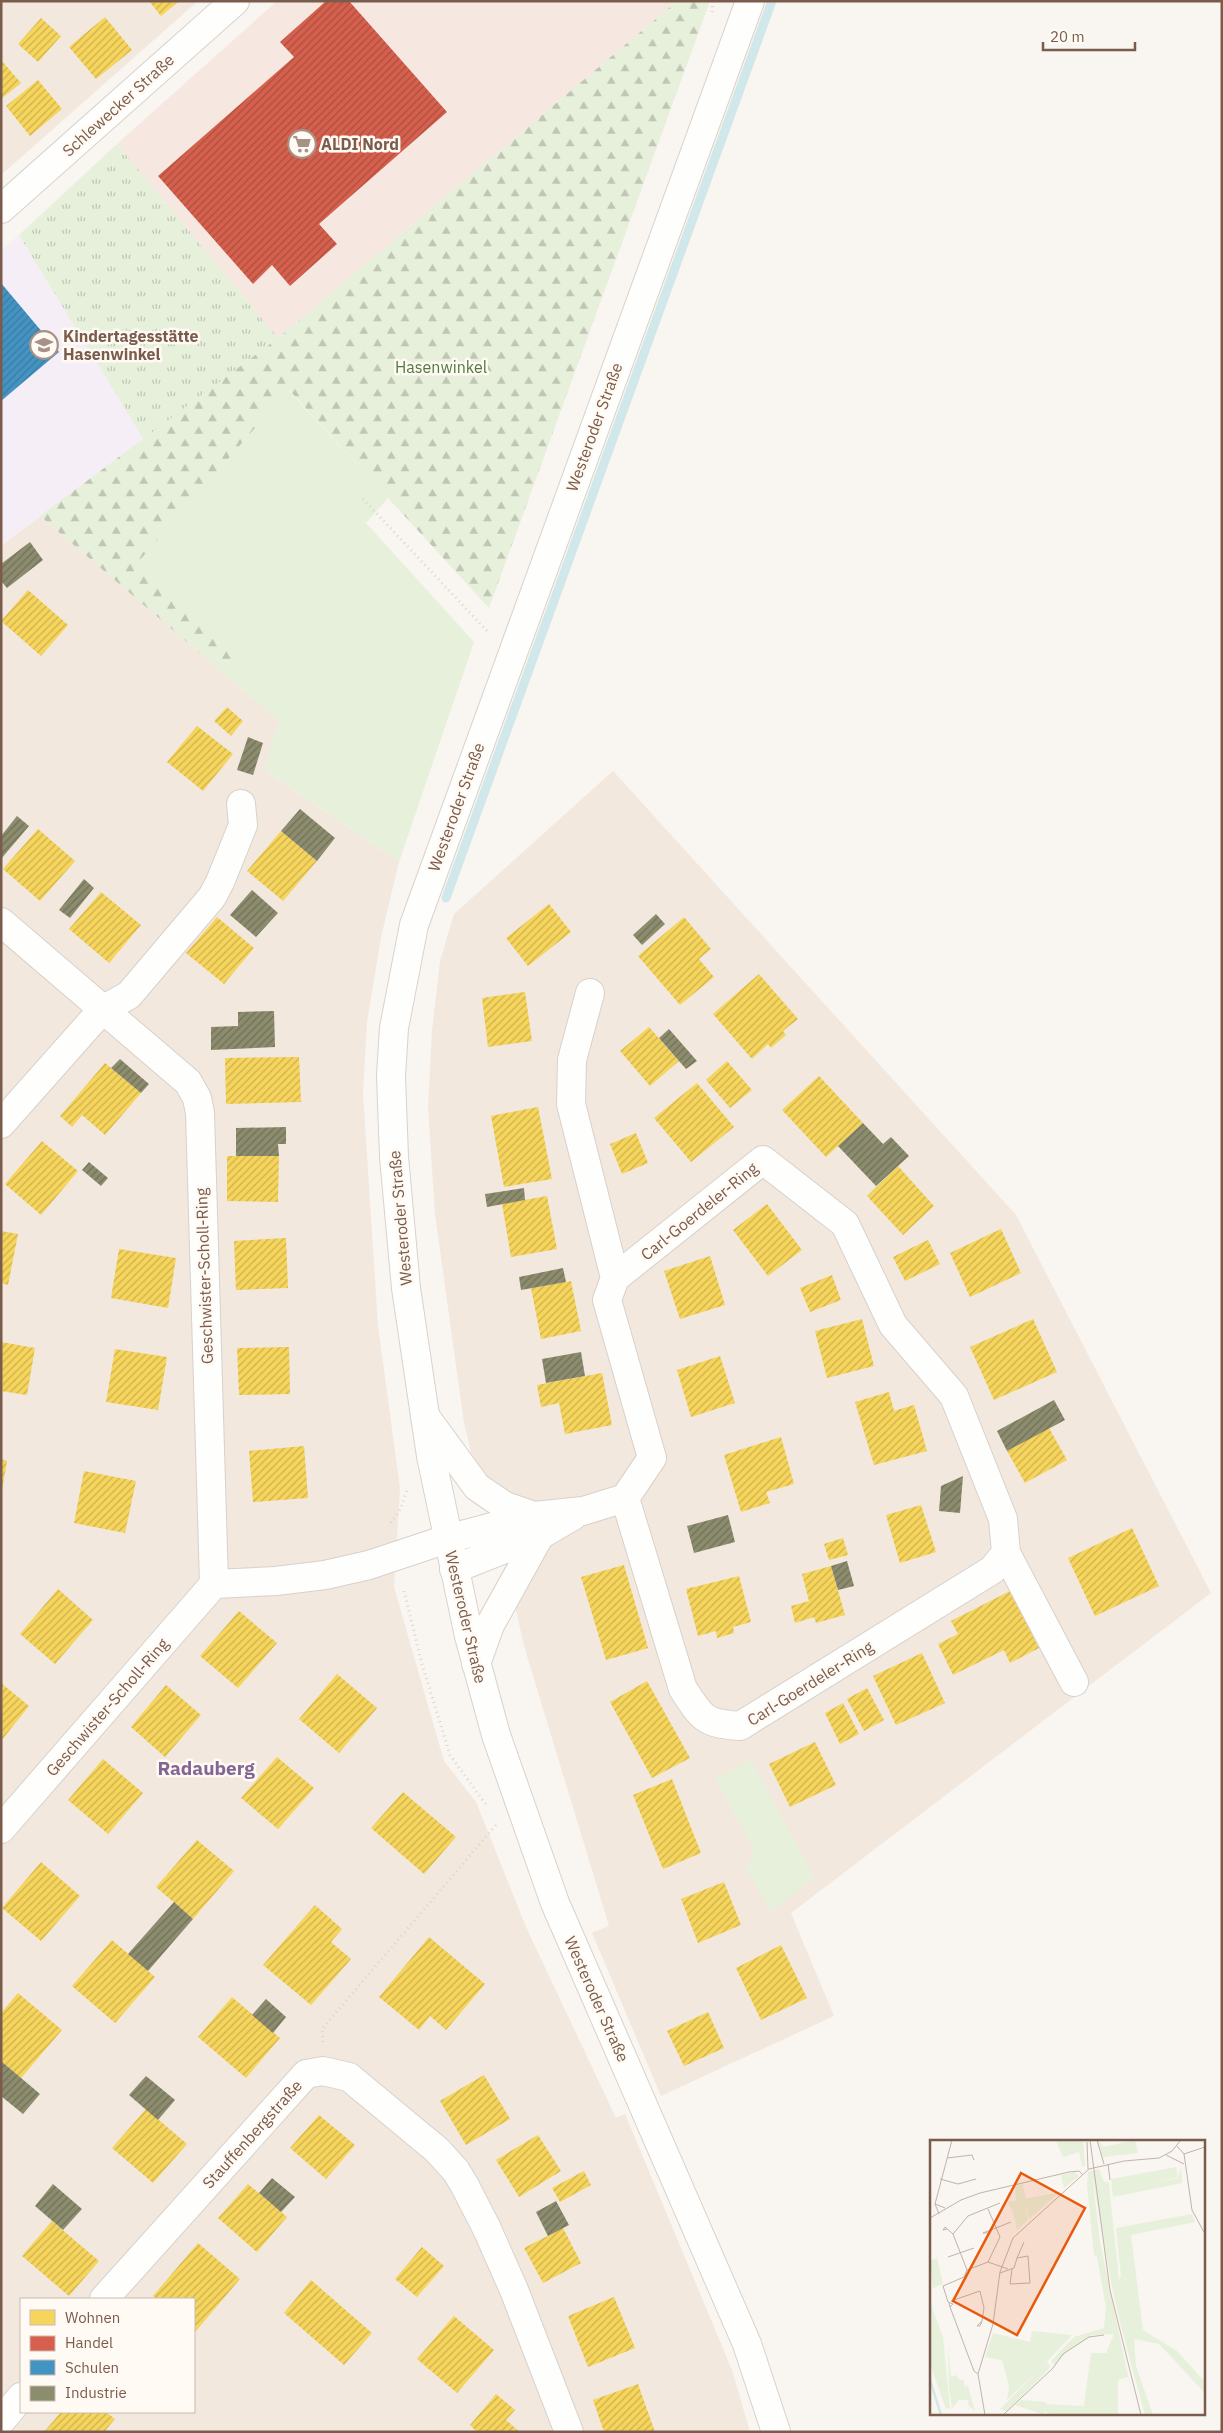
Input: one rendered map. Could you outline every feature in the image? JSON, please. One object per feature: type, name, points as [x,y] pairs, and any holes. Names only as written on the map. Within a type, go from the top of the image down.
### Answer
[{"type":"street","name":"Schlewecker Straße","points":[[1,209],[235,1]]},
{"type":"street","name":"Westeroder Straße","points":[[750,1],[414,925],[394,1028],[391,1076],[394,1157],[406,1288],[425,1416],[454,1568],[476,1664],[496,1735],[555,1903],[743,2336],[776,2432]]},
{"type":"street","points":[[1,1124],[102,1010],[129,995],[212,897],[243,824],[241,804]]},
{"type":"street","name":"Geschwister-Scholl-Ring","points":[[1,922],[188,1082],[197,1098],[200,1113],[214,1584],[1,1829]]},
{"type":"street","points":[[214,1584],[276,1582],[325,1575],[369,1565],[448,1539],[537,1525],[625,1498],[652,1458],[606,1300],[615,1278],[571,1104],[572,1060],[590,993]]},
{"type":"street","name":"Carl-Goerdeler-Ring","points":[[615,1278],[764,1160],[845,1224],[893,1325],[954,1396],[1003,1519],[1006,1553],[1074,1682]]},
{"type":"street","points":[[425,1416],[477,1487],[537,1525]]},
{"type":"street","name":"Carl-Goerdeler-Ring","points":[[625,1498],[683,1689],[698,1712],[713,1724],[740,1726],[992,1570],[1006,1553]]},
{"type":"street","points":[[454,1568],[537,1525]]},
{"type":"street","points":[[476,1664],[490,1625],[537,1525]]},
{"type":"street","points":[[323,2071],[349,2077],[436,2150],[460,2178],[510,2281],[569,2432]]},
{"type":"street","name":"Stauffenbergstraße","points":[[105,2298],[306,2074],[323,2071]]},
{"type":"street","points":[[1,2421],[20,2398]]},
{"type":"path","points":[[362,499],[490,634]]},
{"type":"path","points":[[323,2071],[322,2030],[496,1825]]},
{"type":"shaded area","points":[[1,1],[198,1],[1,175]]},
{"type":"shaded area","points":[[277,1],[677,1],[278,338],[117,144]]},
{"type":"shaded area","name":"Kindertagesstätte Hasenwinkel","points":[[19,235],[144,440],[1,546],[1,251]]},
{"type":"shaded area","points":[[40,516],[279,721],[265,770],[399,862],[381,937],[367,1022],[363,1093],[378,1326],[400,1488],[394,1587],[444,1761],[476,1802],[526,1927],[616,2118],[625,2114],[732,2370],[750,2432],[1,2432],[1,546]]},
{"type":"shaded area","points":[[613,771],[1016,1215],[1211,1593],[791,1913],[834,2016],[661,2096],[592,1933],[609,1926],[524,1646],[485,1471],[477,1477],[464,1423],[435,1214],[428,1107],[432,1031],[440,961],[454,914]]},
{"type":"green space","name":"Hasenwinkel","points":[[677,1],[710,1],[489,608],[289,390],[242,653],[223,673],[40,516],[278,338]]},
{"type":"green space","points":[[117,144],[278,338],[144,440],[19,235]]},
{"type":"green space","points":[[288,390],[388,498],[366,523],[474,642],[399,862],[264,769],[279,721],[223,673],[242,653],[139,561]]},
{"type":"green space","points":[[751,1760],[814,1877],[771,1912],[747,1870],[754,1850],[715,1778]]},
{"type":"building: Wohnen","points":[[149,1],[179,1],[161,16]]},
{"type":"building: Wohnen","points":[[105,17],[132,50],[96,79],[69,47]]},
{"type":"building: Wohnen","points":[[41,18],[61,36],[38,62],[18,44]]},
{"type":"building: Wohnen","points":[[1,60],[21,83],[1,99]]},
{"type":"building: Wohnen","points":[[38,80],[62,109],[30,136],[6,106]]},
{"type":"building: Wohnen","points":[[28,590],[68,625],[41,656],[1,621]]},
{"type":"building: Wohnen","points":[[227,707],[243,721],[231,736],[214,721]]},
{"type":"building: Wohnen","points":[[197,726],[233,754],[203,791],[167,762]]},
{"type":"building: Wohnen","points":[[38,829],[75,861],[40,901],[3,869]]},
{"type":"building: Wohnen","points":[[281,831],[317,861],[283,901],[247,871]]},
{"type":"building: Wohnen","points":[[101,892],[141,925],[109,963],[69,929]]},
{"type":"building: Wohnen","points":[[549,904],[571,932],[528,966],[506,938]]},
{"type":"building: Wohnen","points":[[217,917],[254,948],[224,984],[186,953]]},
{"type":"building: Wohnen","points":[[684,917],[711,949],[699,959],[714,977],[680,1005],[638,956]]},
{"type":"building: Wohnen","points":[[759,974],[798,1019],[783,1031],[786,1035],[771,1048],[768,1044],[752,1059],[713,1014]]},
{"type":"building: Wohnen","points":[[525,992],[532,1041],[488,1047],[482,998]]},
{"type":"building: Wohnen","points":[[649,1027],[679,1061],[650,1086],[620,1051]]},
{"type":"building: Wohnen","points":[[299,1057],[301,1102],[226,1104],[225,1058]]},
{"type":"building: Wohnen","points":[[727,1061],[752,1090],[730,1108],[706,1080]]},
{"type":"building: Wohnen","points":[[105,1063],[141,1093],[105,1135],[82,1115],[72,1127],[60,1116]]},
{"type":"building: Wohnen","points":[[819,1076],[863,1123],[826,1157],[782,1110]]},
{"type":"building: Wohnen","points":[[697,1083],[734,1127],[691,1162],[654,1118]]},
{"type":"building: Wohnen","points":[[538,1107],[552,1179],[504,1187],[491,1116]]},
{"type":"building: Wohnen","points":[[636,1133],[648,1163],[622,1174],[610,1144]]},
{"type":"building: Wohnen","points":[[42,1141],[78,1171],[41,1215],[5,1184]]},
{"type":"building: Wohnen","points":[[227,1156],[279,1156],[278,1202],[227,1201]]},
{"type":"building: Wohnen","points":[[898,1166],[934,1206],[903,1235],[867,1196]]},
{"type":"building: Wohnen","points":[[547,1196],[557,1249],[511,1257],[502,1204]]},
{"type":"building: Wohnen","points":[[767,1204],[802,1250],[768,1276],[733,1230]]},
{"type":"building: Wohnen","points":[[1001,1229],[1021,1273],[970,1297],[950,1253]]},
{"type":"building: Wohnen","points":[[1,1231],[18,1234],[8,1285],[1,1283]]},
{"type":"building: Wohnen","points":[[286,1238],[288,1288],[236,1290],[234,1241]]},
{"type":"building: Wohnen","points":[[928,1240],[940,1264],[905,1281],[893,1257]]},
{"type":"building: Wohnen","points":[[119,1249],[176,1258],[168,1308],[111,1298]]},
{"type":"building: Wohnen","points":[[710,1256],[725,1305],[680,1319],[664,1271]]},
{"type":"building: Wohnen","points":[[832,1275],[841,1300],[810,1312],[800,1288]]},
{"type":"building: Wohnen","points":[[571,1281],[581,1331],[541,1339],[531,1288]]},
{"type":"building: Wohnen","points":[[862,1319],[874,1366],[827,1378],[815,1331]]},
{"type":"building: Wohnen","points":[[1033,1319],[1057,1372],[994,1400],[970,1347]]},
{"type":"building: Wohnen","points":[[1,1342],[35,1348],[27,1395],[1,1391]]},
{"type":"building: Wohnen","points":[[289,1347],[290,1394],[239,1395],[237,1348]]},
{"type":"building: Wohnen","points":[[115,1349],[167,1357],[158,1410],[106,1402]]},
{"type":"building: Wohnen","points":[[720,1356],[735,1403],[691,1417],[677,1370]]},
{"type":"building: Wohnen","points":[[602,1373],[612,1425],[565,1434],[559,1403],[541,1407],[537,1385]]},
{"type":"building: Wohnen","points":[[889,1392],[894,1411],[914,1405],[927,1451],[874,1465],[855,1402]]},
{"type":"building: Wohnen","points":[[1049,1428],[1067,1460],[1025,1483],[1007,1451]]},
{"type":"building: Wohnen","points":[[781,1437],[794,1484],[766,1492],[770,1503],[741,1512],[724,1455]]},
{"type":"building: Wohnen","points":[[304,1446],[308,1498],[253,1502],[249,1451]]},
{"type":"building: Wohnen","points":[[1,1459],[7,1461],[2,1490],[1,1490]]},
{"type":"building: Wohnen","points":[[84,1471],[136,1481],[125,1533],[74,1523]]},
{"type":"building: Wohnen","points":[[921,1505],[936,1552],[900,1563],[886,1515]]},
{"type":"building: Wohnen","points":[[1132,1528],[1159,1586],[1095,1616],[1068,1558]]},
{"type":"building: Wohnen","points":[[843,1538],[848,1555],[829,1560],[824,1544]]},
{"type":"building: Wohnen","points":[[624,1565],[648,1648],[606,1660],[581,1577]]},
{"type":"building: Wohnen","points":[[831,1566],[845,1615],[816,1623],[814,1617],[795,1623],[791,1606],[809,1601],[802,1574]]},
{"type":"building: Wohnen","points":[[739,1576],[751,1622],[733,1627],[734,1633],[717,1638],[716,1631],[698,1636],[686,1589]]},
{"type":"building: Wohnen","points":[[58,1589],[93,1620],[55,1664],[20,1634]]},
{"type":"building: Wohnen","points":[[1010,1591],[1039,1648],[1010,1663],[1004,1650],[953,1675],[938,1644],[958,1634],[951,1621]]},
{"type":"building: Wohnen","points":[[239,1611],[277,1643],[238,1688],[200,1656]]},
{"type":"building: Wohnen","points":[[922,1653],[945,1703],[896,1725],[873,1676]]},
{"type":"building: Wohnen","points":[[337,1674],[377,1708],[339,1753],[299,1719]]},
{"type":"building: Wohnen","points":[[647,1681],[690,1758],[652,1778],[610,1702]]},
{"type":"building: Wohnen","points":[[1,1683],[29,1706],[1,1741]]},
{"type":"building: Wohnen","points":[[166,1685],[201,1715],[165,1757],[131,1727]]},
{"type":"building: Wohnen","points":[[867,1688],[884,1720],[864,1731],[847,1699]]},
{"type":"building: Wohnen","points":[[843,1703],[859,1734],[840,1744],[825,1713]]},
{"type":"building: Wohnen","points":[[815,1742],[836,1785],[790,1807],[769,1764]]},
{"type":"building: Wohnen","points":[[277,1757],[314,1788],[278,1829],[241,1798]]},
{"type":"building: Wohnen","points":[[103,1759],[143,1793],[108,1834],[68,1800]]},
{"type":"building: Wohnen","points":[[672,1779],[701,1853],[663,1869],[633,1795]]},
{"type":"building: Wohnen","points":[[403,1792],[456,1837],[424,1874],[371,1828]]},
{"type":"building: Wohnen","points":[[197,1840],[234,1871],[193,1919],[156,1887]]},
{"type":"building: Wohnen","points":[[41,1862],[80,1896],[41,1941],[2,1908]]},
{"type":"building: Wohnen","points":[[724,1882],[741,1925],[698,1943],[681,1899]]},
{"type":"building: Wohnen","points":[[315,1905],[342,1929],[331,1942],[351,1959],[311,2005],[263,1965]]},
{"type":"building: Wohnen","points":[[429,1937],[485,1984],[446,2030],[430,2016],[419,2030],[379,1997]]},
{"type":"building: Wohnen","points":[[112,1940],[155,1977],[115,2023],[72,1986]]},
{"type":"building: Wohnen","points":[[781,1945],[807,1998],[761,2020],[736,1968]]},
{"type":"building: Wohnen","points":[[18,1993],[62,2030],[21,2078],[1,2061],[1,2013]]},
{"type":"building: Wohnen","points":[[232,1997],[280,2038],[246,2078],[198,2037]]},
{"type":"building: Wohnen","points":[[708,2012],[724,2048],[684,2066],[667,2031]]},
{"type":"building: Wohnen","points":[[484,2075],[510,2119],[466,2145],[440,2101]]},
{"type":"building: Wohnen","points":[[146,2109],[187,2144],[153,2183],[112,2148]]},
{"type":"building: Wohnen","points":[[319,2115],[355,2145],[326,2179],[290,2148]]},
{"type":"building: Wohnen","points":[[538,2135],[561,2171],[519,2197],[496,2160]]},
{"type":"building: Wohnen","points":[[584,2171],[591,2185],[560,2202],[552,2188]]},
{"type":"building: Wohnen","points":[[248,2184],[287,2217],[257,2252],[218,2218]]},
{"type":"building: Wohnen","points":[[52,2221],[99,2261],[69,2296],[22,2256]]},
{"type":"building: Wohnen","points":[[563,2228],[581,2263],[543,2283],[524,2248]]},
{"type":"building: Wohnen","points":[[198,2243],[240,2279],[195,2332],[195,2298],[156,2298],[153,2296]]},
{"type":"building: Wohnen","points":[[422,2247],[444,2266],[417,2297],[395,2279]]},
{"type":"building: Wohnen","points":[[311,2280],[372,2333],[344,2365],[284,2313]]},
{"type":"building: Wohnen","points":[[614,2297],[635,2348],[588,2367],[568,2316]]},
{"type":"building: Wohnen","points":[[454,2316],[494,2350],[457,2393],[417,2359]]},
{"type":"building: Wohnen","points":[[638,2384],[655,2432],[604,2432],[593,2400]]},
{"type":"building: Wohnen","points":[[496,2394],[515,2410],[506,2420],[520,2432],[477,2432],[470,2425]]},
{"type":"building: Wohnen","points":[[60,2413],[107,2413],[115,2419],[104,2432],[44,2432]]},
{"type":"building: Handel","name":"ALDI Nord","points":[[326,1],[349,1],[447,112],[319,224],[337,244],[290,286],[272,265],[253,284],[158,176],[294,57],[280,42]]},
{"type":"building: Schulen","points":[[1,283],[59,352],[1,401]]},
{"type":"building: Industrie","points":[[30,542],[43,560],[7,588],[1,581],[1,564]]},
{"type":"building: Industrie","points":[[248,737],[263,743],[253,775],[237,770]]},
{"type":"building: Industrie","points":[[300,809],[335,838],[317,861],[281,831]]},
{"type":"building: Industrie","points":[[17,816],[29,826],[1,859],[1,836]]},
{"type":"building: Industrie","points":[[84,879],[94,888],[70,918],[59,910]]},
{"type":"building: Industrie","points":[[252,890],[278,913],[256,937],[230,915]]},
{"type":"building: Industrie","points":[[656,914],[665,924],[642,945],[633,935]]},
{"type":"building: Industrie","points":[[274,1011],[275,1047],[211,1050],[211,1027],[238,1026],[238,1012]]},
{"type":"building: Industrie","points":[[669,1029],[697,1061],[686,1069],[659,1038]]},
{"type":"building: Industrie","points":[[120,1059],[149,1084],[141,1093],[111,1068]]},
{"type":"building: Industrie","points":[[863,1123],[883,1144],[891,1137],[909,1156],[876,1186],[838,1146]]},
{"type":"building: Industrie","points":[[286,1127],[286,1144],[278,1144],[279,1156],[236,1156],[236,1128]]},
{"type":"building: Industrie","points":[[89,1162],[108,1178],[101,1186],[82,1170]]},
{"type":"building: Industrie","points":[[524,1188],[525,1200],[487,1207],[485,1194]]},
{"type":"building: Industrie","points":[[563,1268],[566,1282],[521,1290],[519,1277]]},
{"type":"building: Industrie","points":[[581,1352],[585,1376],[546,1383],[542,1359]]},
{"type":"building: Industrie","points":[[1054,1400],[1065,1420],[1007,1451],[997,1431]]},
{"type":"building: Industrie","points":[[963,1476],[960,1513],[939,1511],[941,1486]]},
{"type":"building: Industrie","points":[[728,1515],[735,1542],[694,1553],[687,1526]]},
{"type":"building: Industrie","points":[[847,1561],[854,1586],[838,1590],[831,1566]]},
{"type":"building: Industrie","points":[[174,1902],[193,1919],[148,1971],[128,1954]]},
{"type":"building: Industrie","points":[[266,1999],[286,2017],[273,2033],[252,2015]]},
{"type":"building: Industrie","points":[[1,2061],[40,2094],[23,2114],[1,2096]]},
{"type":"building: Industrie","points":[[146,2076],[175,2100],[158,2120],[129,2095]]},
{"type":"building: Industrie","points":[[272,2178],[295,2197],[281,2212],[259,2193]]},
{"type":"building: Industrie","points":[[53,2184],[82,2209],[63,2230],[35,2206]]},
{"type":"building: Industrie","points":[[556,2201],[569,2225],[548,2236],[536,2212]]},
{"type":"waterway","points":[[446,898],[772,1]]},
{"type":"place","name":"ALDI Nord","points":[[302,144]]},
{"type":"place","name":"Kindertagesstätte Hasenwinkel","points":[[44,345]]},
{"type":"district","name":"Radauberg","points":[[206,1768]]}]
